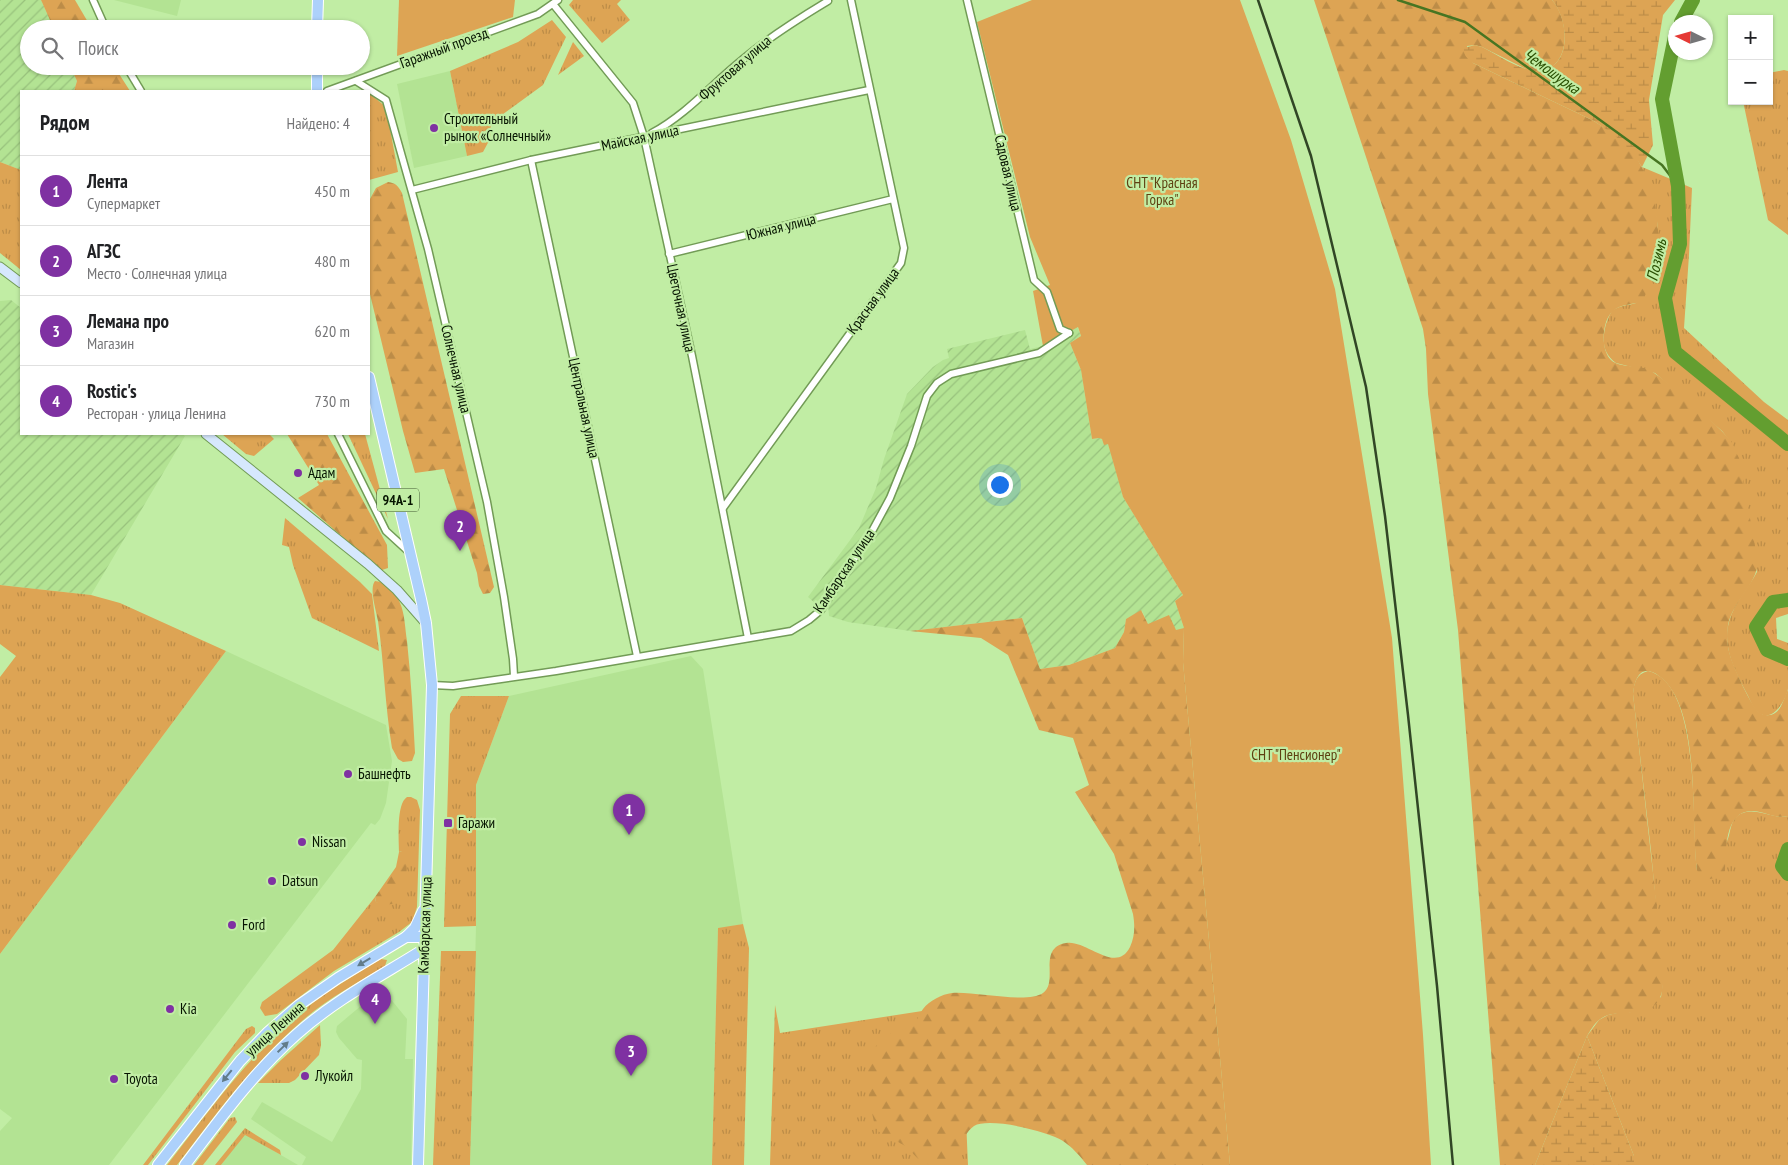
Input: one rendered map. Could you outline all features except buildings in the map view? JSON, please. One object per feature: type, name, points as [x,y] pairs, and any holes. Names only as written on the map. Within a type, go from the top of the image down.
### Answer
[{"type":"main road","points":[[317,20],[318,0]]},
{"type":"main road","points":[[317,75],[317,90]]},
{"type":"main road","name":"94А-1","points":[[370,381],[412,555],[426,623]]},
{"type":"main road","name":"Камбарская улица","points":[[418,1165],[432,685],[426,623]]},
{"type":"main road","points":[[406,937],[415,928],[426,904]]},
{"type":"main road","points":[[406,937],[425,938]]},
{"type":"main road","name":"улица Ленина","points":[[158,1165],[225,1079],[251,1048],[268,1032],[319,990],[406,937]]},
{"type":"main road","name":"улица Ленина","points":[[186,1165],[251,1080],[292,1038],[334,1006],[424,949]]},
{"type":"street","points":[[93,0],[102,20]]},
{"type":"street","name":"Красная улица","points":[[723,508],[901,263],[904,248],[851,0]]},
{"type":"street","name":"Садовая улица","points":[[967,0],[1034,280],[1047,292],[1060,329],[1069,333]]},
{"type":"street","name":"Фруктовая улица","points":[[644,137],[670,124],[761,44],[828,1]]},
{"type":"street","name":"Цветочная улица","points":[[556,2],[633,103],[644,137],[723,508],[748,638]]},
{"type":"street","name":"Гаражный проезд","points":[[330,90],[538,14],[556,2]]},
{"type":"street","points":[[131,75],[140,90]]},
{"type":"street","name":"Солнечная улица","points":[[356,81],[386,100],[412,190],[430,258],[487,502],[504,597],[514,676]]},
{"type":"street","name":"Майская улица","points":[[412,190],[531,160],[869,90]]},
{"type":"street","name":"Центральная улица","points":[[531,160],[637,656]]},
{"type":"street","name":"Южная улица","points":[[669,254],[894,199]]},
{"type":"street","points":[[0,266],[20,283]]},
{"type":"street","name":"Камбарская улица","points":[[432,685],[452,686],[556,671],[791,631],[810,620],[821,610],[870,535],[890,498],[911,446],[927,396],[937,383],[951,374],[1039,353],[1069,333]]},
{"type":"street","points":[[207,435],[368,564],[397,590],[426,623]]},
{"type":"street","points":[[338,435],[386,531],[412,555]]},
{"type":"shaded area","points":[[0,0],[41,0],[50,20],[20,20],[20,75],[74,75],[77,81],[74,90],[20,90],[20,170],[0,162]]},
{"type":"shaded area","points":[[114,0],[181,0],[177,16]]},
{"type":"shaded area","name":"Строительный рынок «Солнечный»","points":[[450,71],[467,156],[414,168],[397,84]]},
{"type":"shaded area","points":[[11,300],[20,307],[20,435],[185,436],[91,595],[0,585],[0,301]]},
{"type":"shaded area","points":[[1077,326],[1081,336],[1070,343],[1081,370],[1092,439],[1100,438],[1108,443],[1123,497],[1183,595],[1175,601],[1184,628],[1176,631],[1148,624],[1142,611],[1126,619],[1124,632],[1115,648],[1069,665],[1040,669],[1022,618],[910,631],[848,622],[829,616],[827,590],[816,604],[808,597],[859,528],[876,488],[907,394],[933,367],[949,358],[947,349],[1025,330],[1030,349],[1043,346]]},
{"type":"shaded area","points":[[226,651],[386,725],[392,761],[386,803],[380,819],[375,825],[371,823],[109,1165],[0,1165],[0,1131],[12,1118],[0,1109],[0,954]]},
{"type":"shaded area","points":[[691,656],[703,669],[743,924],[718,929],[712,1165],[470,1165],[476,926],[476,785],[509,696]]},
{"type":"shaded area","points":[[380,993],[389,997],[407,1019],[405,1059],[413,1059],[411,1165],[302,1165],[306,1157],[251,1119],[262,1102],[332,1142],[361,1089],[362,1060],[357,1059],[339,1038],[336,1032],[337,1026],[375,994]]},
{"type":"shaded area","points":[[245,1134],[298,1165],[221,1165]]},
{"type":"green space","points":[[41,0],[75,0],[87,20],[50,20]]},
{"type":"green space","points":[[399,0],[515,0],[513,17],[397,56]]},
{"type":"green space","points":[[573,0],[621,0],[617,4],[630,20],[602,43],[569,5]]},
{"type":"green space","name":"СНТ \"Красная Горка\"","points":[[1032,0],[1240,0],[1291,140],[1335,289],[1392,638],[1423,1035],[1431,1165],[1230,1165],[1183,662],[1184,628],[1175,601],[1183,595],[1123,497],[1108,444],[1104,445],[1102,439],[1099,438],[1092,439],[1081,370],[1070,343],[1081,336],[1078,327],[1043,346],[1033,291],[1050,285],[1030,237],[977,22]]},
{"type":"green space","points":[[1314,0],[1552,0],[1563,21],[1565,34],[1564,46],[1554,66],[1544,71],[1530,71],[1482,47],[1475,45],[1467,46],[1473,63],[1592,120],[1613,133],[1632,151],[1644,172],[1653,197],[1658,223],[1658,237],[1650,281],[1642,301],[1619,307],[1609,315],[1604,335],[1605,349],[1607,355],[1615,363],[1647,369],[1655,373],[1704,414],[1731,441],[1739,458],[1758,562],[1753,579],[1735,608],[1728,625],[1729,652],[1752,704],[1763,715],[1770,715],[1777,711],[1788,690],[1788,816],[1779,817],[1754,811],[1744,812],[1737,817],[1729,833],[1725,871],[1722,876],[1710,879],[1699,874],[1697,870],[1692,766],[1682,712],[1673,691],[1659,676],[1653,672],[1646,671],[1637,677],[1633,694],[1663,962],[1662,991],[1656,1004],[1649,1009],[1640,1012],[1609,1015],[1599,1020],[1594,1026],[1587,1036],[1535,1165],[1500,1165],[1458,630],[1428,394],[1423,329]]},
{"type":"green space","points":[[1552,0],[1675,0],[1663,15],[1649,100],[1653,145],[1642,167],[1626,146],[1600,125],[1473,63],[1465,55],[1464,48],[1475,45],[1525,69],[1538,71],[1549,68],[1557,62],[1565,42],[1562,19],[1558,8]]},
{"type":"green space","points":[[552,20],[566,37],[543,85],[491,123],[490,139],[483,152],[467,156],[450,71],[518,42]]},
{"type":"green space","points":[[573,42],[584,56],[558,75]]},
{"type":"green space","points":[[1788,71],[1788,235],[1768,220],[1744,105],[1773,105],[1773,72]]},
{"type":"green space","points":[[74,75],[120,75],[129,90],[74,90],[77,81]]},
{"type":"green space","points":[[370,94],[386,107],[398,172],[370,180]]},
{"type":"green space","points":[[0,162],[20,170],[20,269],[0,253]]},
{"type":"green space","points":[[1642,167],[1692,188],[1684,328],[1764,402],[1788,420],[1788,614],[1776,618],[1777,639],[1788,643],[1788,689],[1784,701],[1771,714],[1760,714],[1754,707],[1734,667],[1728,650],[1727,631],[1731,615],[1757,572],[1730,441],[1722,431],[1655,373],[1616,363],[1608,355],[1604,345],[1606,324],[1613,310],[1636,303],[1658,227]]},
{"type":"green space","points":[[388,182],[396,185],[402,193],[494,587],[490,593],[483,594],[479,586],[477,573],[444,469],[415,473],[403,431],[370,294],[370,199],[376,188]]},
{"type":"green space","points":[[223,435],[270,435],[274,439],[254,456],[246,454]]},
{"type":"green space","points":[[288,435],[328,435],[387,545],[388,568],[382,570],[378,568],[298,498],[319,485]]},
{"type":"green space","points":[[348,435],[365,435],[388,519]]},
{"type":"green space","points":[[285,518],[372,594],[379,651],[312,618],[293,565],[289,547],[282,545]]},
{"type":"green space","points":[[375,581],[383,583],[393,591],[403,612],[413,711],[415,753],[412,761],[403,762],[398,759],[392,748],[380,637],[373,594],[373,584]]},
{"type":"green space","points":[[0,585],[91,595],[120,603],[226,651],[0,954],[0,677],[16,656],[0,644]]},
{"type":"green space","points":[[1141,610],[1148,624],[1169,615],[1176,630],[1184,628],[1183,662],[1230,1165],[1087,1165],[1070,1146],[1055,1137],[1019,1126],[992,1123],[974,1126],[969,1131],[958,1152],[949,1161],[940,1164],[924,1163],[905,1146],[885,1136],[875,1126],[867,1079],[868,1067],[876,1045],[888,1035],[912,1025],[926,1006],[940,996],[962,993],[1025,997],[1043,993],[1049,981],[1052,951],[1057,946],[1074,943],[1100,954],[1117,958],[1124,955],[1130,947],[1134,927],[1133,914],[1114,854],[1075,792],[1089,785],[1073,738],[1039,730],[1008,655],[981,638],[910,631],[1022,618],[1040,669],[1069,665],[1115,648],[1124,632],[1126,619]]},
{"type":"green space","points":[[1648,671],[1665,681],[1678,701],[1686,728],[1693,791],[1697,870],[1724,846],[1733,821],[1740,814],[1751,811],[1783,817],[1788,816],[1788,1165],[1634,1165],[1634,1156],[1587,1036],[1599,1020],[1608,1015],[1629,1013],[1661,997],[1663,981],[1651,851],[1633,694],[1636,680],[1641,674]]},
{"type":"green space","points":[[461,696],[509,696],[476,785],[476,926],[444,927],[450,714]]},
{"type":"green space","points":[[407,797],[417,800],[420,810],[417,907],[412,922],[399,932],[334,971],[277,1014],[265,1016],[260,1008],[262,1002],[333,950],[375,897],[376,902],[392,904],[402,851],[399,852],[400,814],[403,801]]},
{"type":"green space","points":[[402,851],[405,856],[407,870],[404,887],[397,900],[392,904],[382,905],[376,902],[375,897],[396,867],[399,852]]},
{"type":"green space","points":[[743,924],[749,948],[744,1165],[712,1165],[718,928]]},
{"type":"green space","points":[[441,951],[476,951],[470,1165],[433,1165]]},
{"type":"green space","points":[[381,959],[387,960],[385,966],[322,1006],[284,1037],[251,1072],[177,1165],[167,1165],[226,1090],[273,1037],[312,1003]]},
{"type":"green space","points":[[775,1005],[780,1033],[961,1005],[968,1165],[770,1165]]},
{"type":"green space","points":[[320,1025],[321,1045],[319,1055],[295,1080],[289,1083],[258,1083],[281,1060]]},
{"type":"green space","points":[[252,1026],[255,1028],[255,1033],[235,1052],[148,1165],[143,1165],[246,1029]]},
{"type":"green space","points":[[1587,1036],[1634,1156],[1634,1165],[1535,1165]]},
{"type":"green space","points":[[235,1117],[237,1122],[203,1165],[194,1165],[230,1118]]},
{"type":"green space","points":[[245,1128],[280,1150],[281,1155],[245,1135],[221,1165],[215,1165]]},
{"type":"waterway","name":"Чемошурка","points":[[1398,0],[1465,22],[1662,165],[1678,186]]},
{"type":"waterway","name":"Позимь","points":[[1685,15],[1693,0]]},
{"type":"waterway","name":"Позимь","points":[[1670,60],[1662,99],[1678,186],[1680,244],[1665,298],[1675,352],[1788,444]]},
{"type":"waterway","name":"Позимь","points":[[1788,600],[1773,602],[1756,627],[1767,650],[1788,659]]},
{"type":"waterway","name":"Позимь","points":[[1788,849],[1782,866],[1788,874]]},
{"type":"railway","points":[[1258,0],[1311,156],[1366,387],[1385,516],[1408,715],[1437,986],[1453,1165]]},
{"type":"place","name":"Строительный рынок «Солнечный»","points":[[434,128]]},
{"type":"place","name":"Адам","points":[[298,473]]},
{"type":"place","name":"АГЗС","points":[[460,551]]},
{"type":"place","name":"Башнефть","points":[[348,774]]},
{"type":"place","name":"Гаражи","points":[[448,823]]},
{"type":"place","name":"Лента","points":[[629,835]]},
{"type":"place","name":"Nissan","points":[[302,842]]},
{"type":"place","name":"Datsun","points":[[272,881]]},
{"type":"place","name":"Ford","points":[[232,925]]},
{"type":"place","name":"Kia","points":[[170,1009]]},
{"type":"place","name":"Rostic's","points":[[375,1024]]},
{"type":"place","name":"Лукойл","points":[[305,1076]]},
{"type":"place","name":"Лемана про","points":[[631,1076]]},
{"type":"place","name":"Toyota","points":[[114,1079]]},
{"type":"park label","name":"СНТ \"Пенсионер\"","points":[[1296,755]]}]
